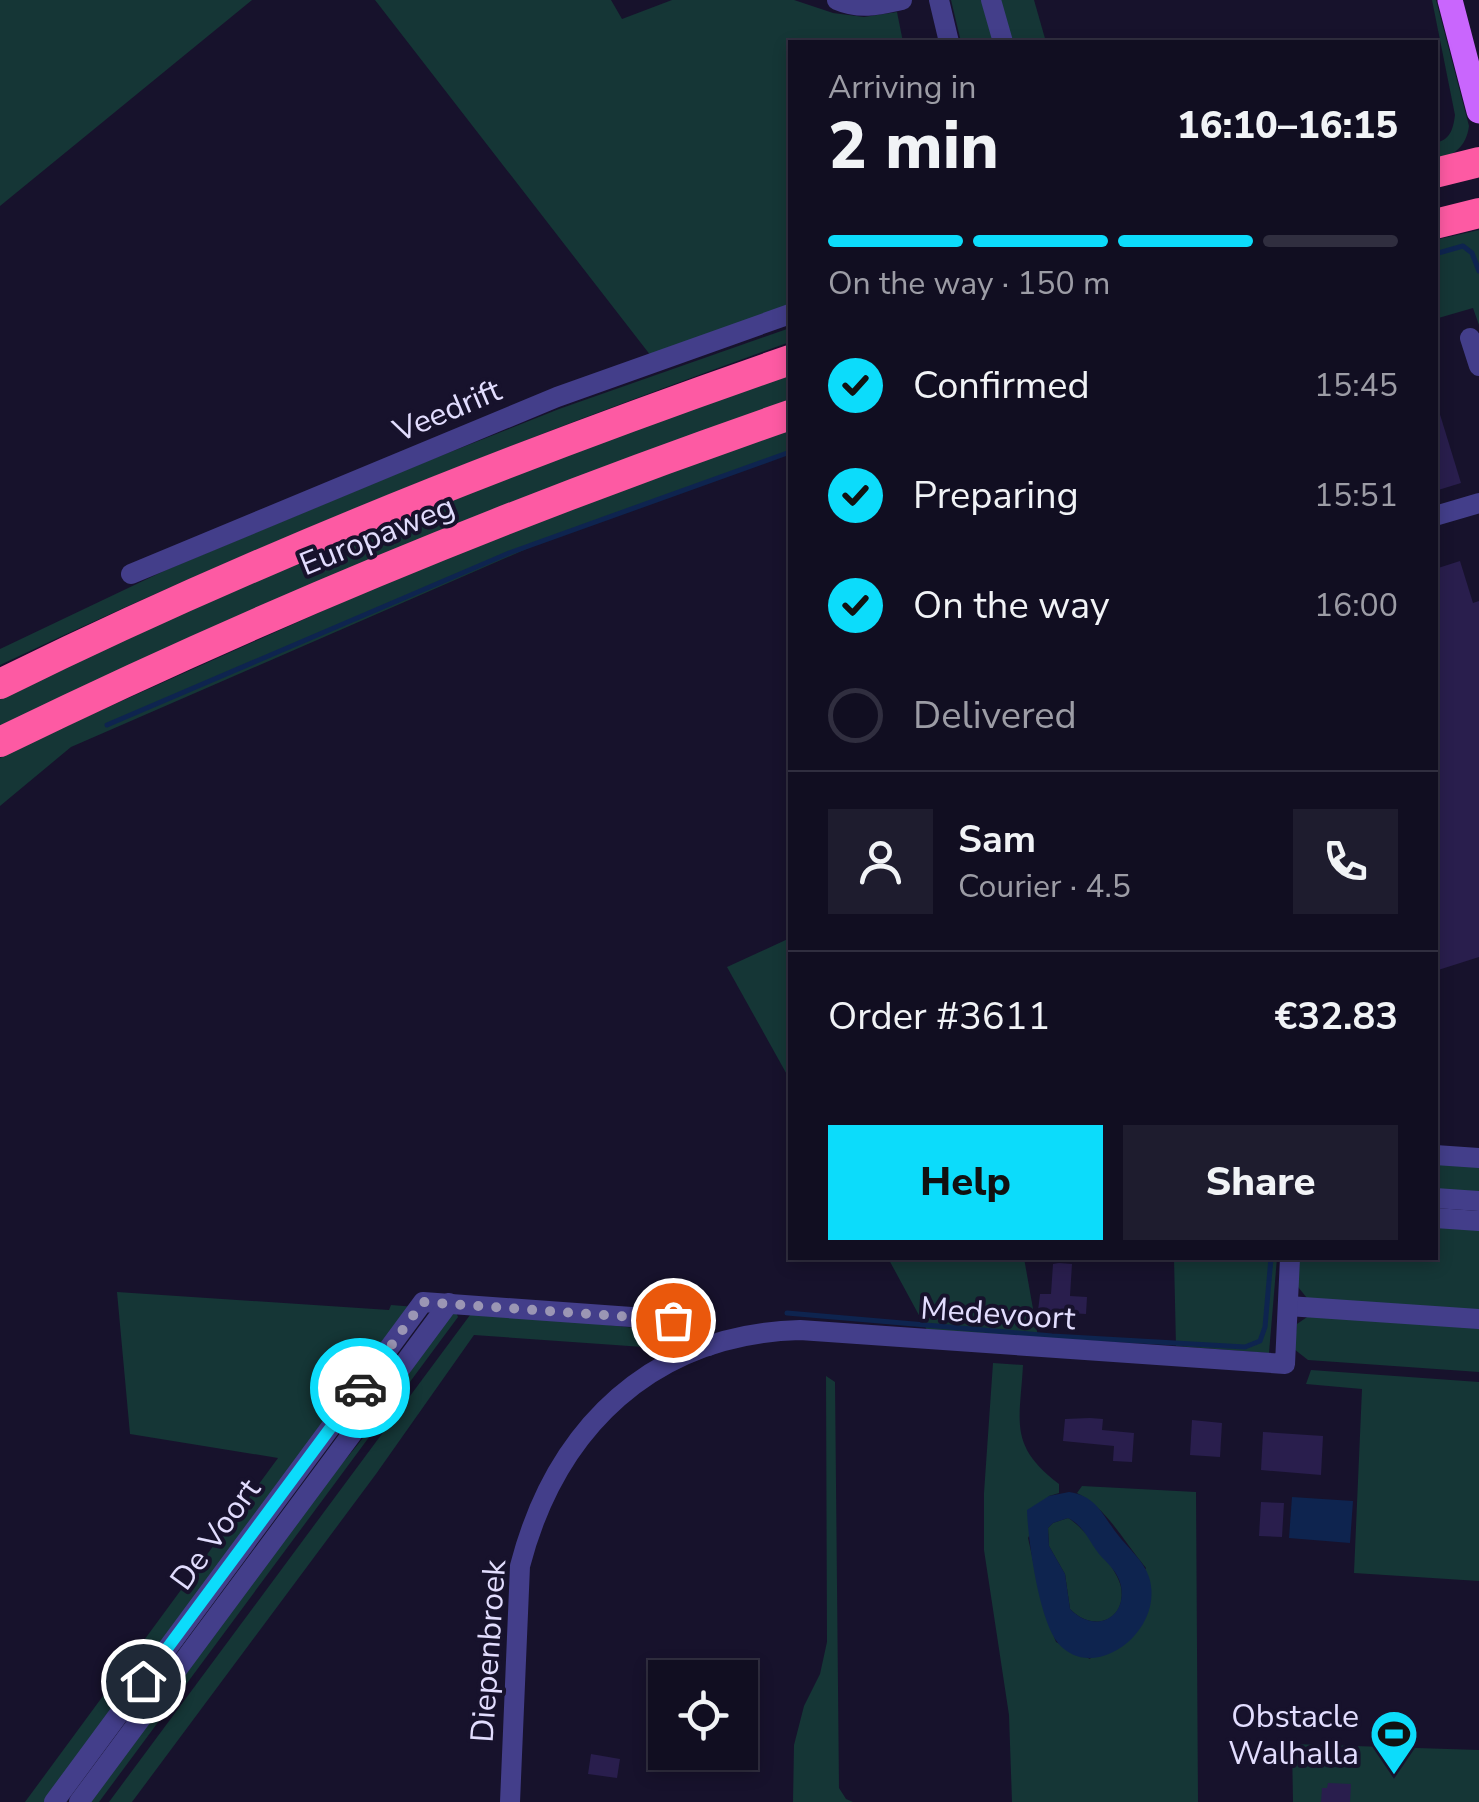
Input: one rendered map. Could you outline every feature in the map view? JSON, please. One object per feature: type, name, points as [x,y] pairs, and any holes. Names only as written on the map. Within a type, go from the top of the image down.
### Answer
[{"type":"highway","points":[[1438,172],[1479,162]]},
{"type":"highway","points":[[1438,223],[1479,214]]},
{"type":"highway","name":"Europaweg","points":[[0,684],[212,586],[478,474],[788,361]]},
{"type":"highway","name":"Europaweg","points":[[0,742],[181,657],[365,578],[675,455],[788,416]]},
{"type":"main road","points":[[1450,0],[1479,111]]},
{"type":"street","points":[[837,0],[850,6],[874,7],[902,0]]},
{"type":"street","points":[[939,0],[949,40]]},
{"type":"street","points":[[991,0],[1003,40]]},
{"type":"street","name":"Veedrift","points":[[131,574],[557,397],[788,315]]},
{"type":"street","points":[[1470,338],[1479,366]]},
{"type":"street","points":[[1438,515],[1479,502]]},
{"type":"street","points":[[1438,1155],[1479,1158]]},
{"type":"street","points":[[1438,1198],[1479,1201]]},
{"type":"street","points":[[1438,1218],[1479,1221]]},
{"type":"street","points":[[1290,1260],[1288,1306],[1479,1319]]},
{"type":"street","name":"De Voort","points":[[54,1802],[423,1302],[449,1304]]},
{"type":"street","points":[[449,1304],[673,1320],[708,1346]]},
{"type":"street","name":"De Voort","points":[[79,1802],[449,1304]]},
{"type":"street","name":"Medevoort","points":[[708,1346],[753,1333],[800,1330],[1285,1364],[1288,1306]]},
{"type":"street","name":"Diepenbroek","points":[[510,1802],[520,1566],[541,1500],[580,1434],[604,1411],[636,1382],[708,1346]]},
{"type":"green space","points":[[0,0],[252,0],[0,206]]},
{"type":"green space","points":[[375,0],[611,0],[622,19],[672,0],[794,0],[833,13],[864,17],[897,12],[903,40],[788,40],[788,307],[651,356]]},
{"type":"green space","points":[[951,0],[982,0],[993,40],[961,40]]},
{"type":"green space","points":[[998,0],[1034,0],[1045,40],[1009,40]]},
{"type":"green space","points":[[1432,0],[1436,0],[1469,126],[1458,149],[1438,161],[1438,142],[1450,134],[1455,115]]},
{"type":"green space","points":[[1479,230],[1479,325],[1473,308],[1438,318],[1438,239]]},
{"type":"green space","points":[[788,329],[788,343],[391,494],[0,665],[0,649],[166,570],[559,409]]},
{"type":"green space","points":[[788,370],[788,406],[0,730],[0,694],[337,541]]},
{"type":"green space","points":[[788,423],[788,454],[540,543],[71,747],[0,806],[0,758],[387,582]]},
{"type":"green space","points":[[788,939],[788,1076],[727,967]]},
{"type":"green space","points":[[1438,1159],[1479,1162],[1479,1195],[1438,1192]]},
{"type":"green space","points":[[1438,1221],[1479,1224],[1479,1313],[1307,1298],[1294,1282],[1296,1260],[1438,1260]]},
{"type":"green space","points":[[889,1260],[1024,1260],[1038,1337],[927,1330]]},
{"type":"green space","points":[[1174,1260],[1277,1260],[1269,1353],[1176,1346]]},
{"type":"green space","points":[[117,1292],[389,1310],[391,1305],[416,1307],[49,1802],[25,1802],[278,1458],[130,1434]]},
{"type":"green space","points":[[473,1311],[675,1332],[683,1341],[672,1349],[474,1335],[376,1474],[132,1802],[109,1802]]},
{"type":"green space","points":[[456,1312],[458,1317],[99,1802],[84,1802],[307,1501],[365,1435],[432,1333]]},
{"type":"green space","points":[[1310,1315],[1479,1328],[1479,1372],[1308,1360],[1294,1349],[1297,1324]]},
{"type":"green space","points":[[993,1363],[1023,1365],[1020,1417],[1024,1444],[1031,1457],[1059,1484],[1059,1493],[1049,1496],[1028,1538],[1044,1610],[1056,1642],[1090,1659],[1146,1568],[1106,1516],[1077,1493],[1082,1486],[1196,1492],[1198,1802],[1012,1802],[1009,1715],[984,1550]]},
{"type":"green space","points":[[1311,1370],[1479,1382],[1479,1581],[1354,1573],[1362,1389],[1306,1384]]},
{"type":"green space","points":[[826,1376],[835,1382],[839,1788],[853,1802],[793,1802],[794,1745],[804,1706],[820,1674],[827,1642]]},
{"type":"green space","points":[[1068,1518],[1099,1549],[1118,1579],[1122,1598],[1114,1615],[1107,1619],[1089,1621],[1070,1609],[1065,1574],[1049,1546],[1048,1528]]},
{"type":"green space","name":"Obstacle Walhalla","points":[[1292,1744],[1479,1750],[1479,1802],[1293,1802]]},
{"type":"water","points":[[1069,1492],[1093,1502],[1147,1571],[1151,1597],[1147,1616],[1137,1633],[1107,1655],[1089,1658],[1073,1654],[1058,1643],[1045,1617],[1032,1560],[1027,1510],[1049,1496]],"holes":[[[1068,1518],[1120,1581],[1119,1607],[1107,1619],[1089,1621],[1070,1609],[1065,1574],[1049,1546],[1048,1528]]]},
{"type":"water","points":[[1292,1497],[1353,1501],[1350,1543],[1289,1538]]},
{"type":"building","points":[[1438,408],[1461,483],[1438,490]]},
{"type":"building","points":[[1460,561],[1473,603],[1479,601],[1479,957],[1438,970],[1438,568]]},
{"type":"building","points":[[1053,1264],[1072,1264],[1070,1296],[1087,1297],[1086,1314],[1038,1311],[1040,1294],[1051,1294]]},
{"type":"building","points":[[1065,1419],[1103,1419],[1102,1430],[1134,1433],[1132,1462],[1113,1461],[1114,1446],[1063,1441]]},
{"type":"building","points":[[1192,1420],[1222,1423],[1220,1457],[1190,1455]]},
{"type":"building","points":[[1263,1432],[1323,1436],[1321,1475],[1261,1470]]},
{"type":"building","points":[[1261,1502],[1284,1503],[1282,1537],[1259,1536]]},
{"type":"building","points":[[591,1754],[620,1759],[617,1778],[588,1774]]},
{"type":"building","points":[[1328,1783],[1351,1784],[1350,1802],[1321,1802],[1322,1788],[1327,1788]]},
{"type":"waterway","points":[[1438,253],[1463,246],[1472,253],[1479,271]]},
{"type":"waterway","points":[[107,725],[509,553],[788,453]]},
{"type":"waterway","points":[[787,1313],[1052,1336],[1245,1347],[1260,1341],[1265,1327],[1271,1260]]},
{"type":"way so far","points":[[360,1388],[423,1302],[673,1320]]},
{"type":"place","name":"Obstacle Walhalla","points":[[1394,1776]]},
{"type":"route","points":[[143,1681],[360,1388]]}]
